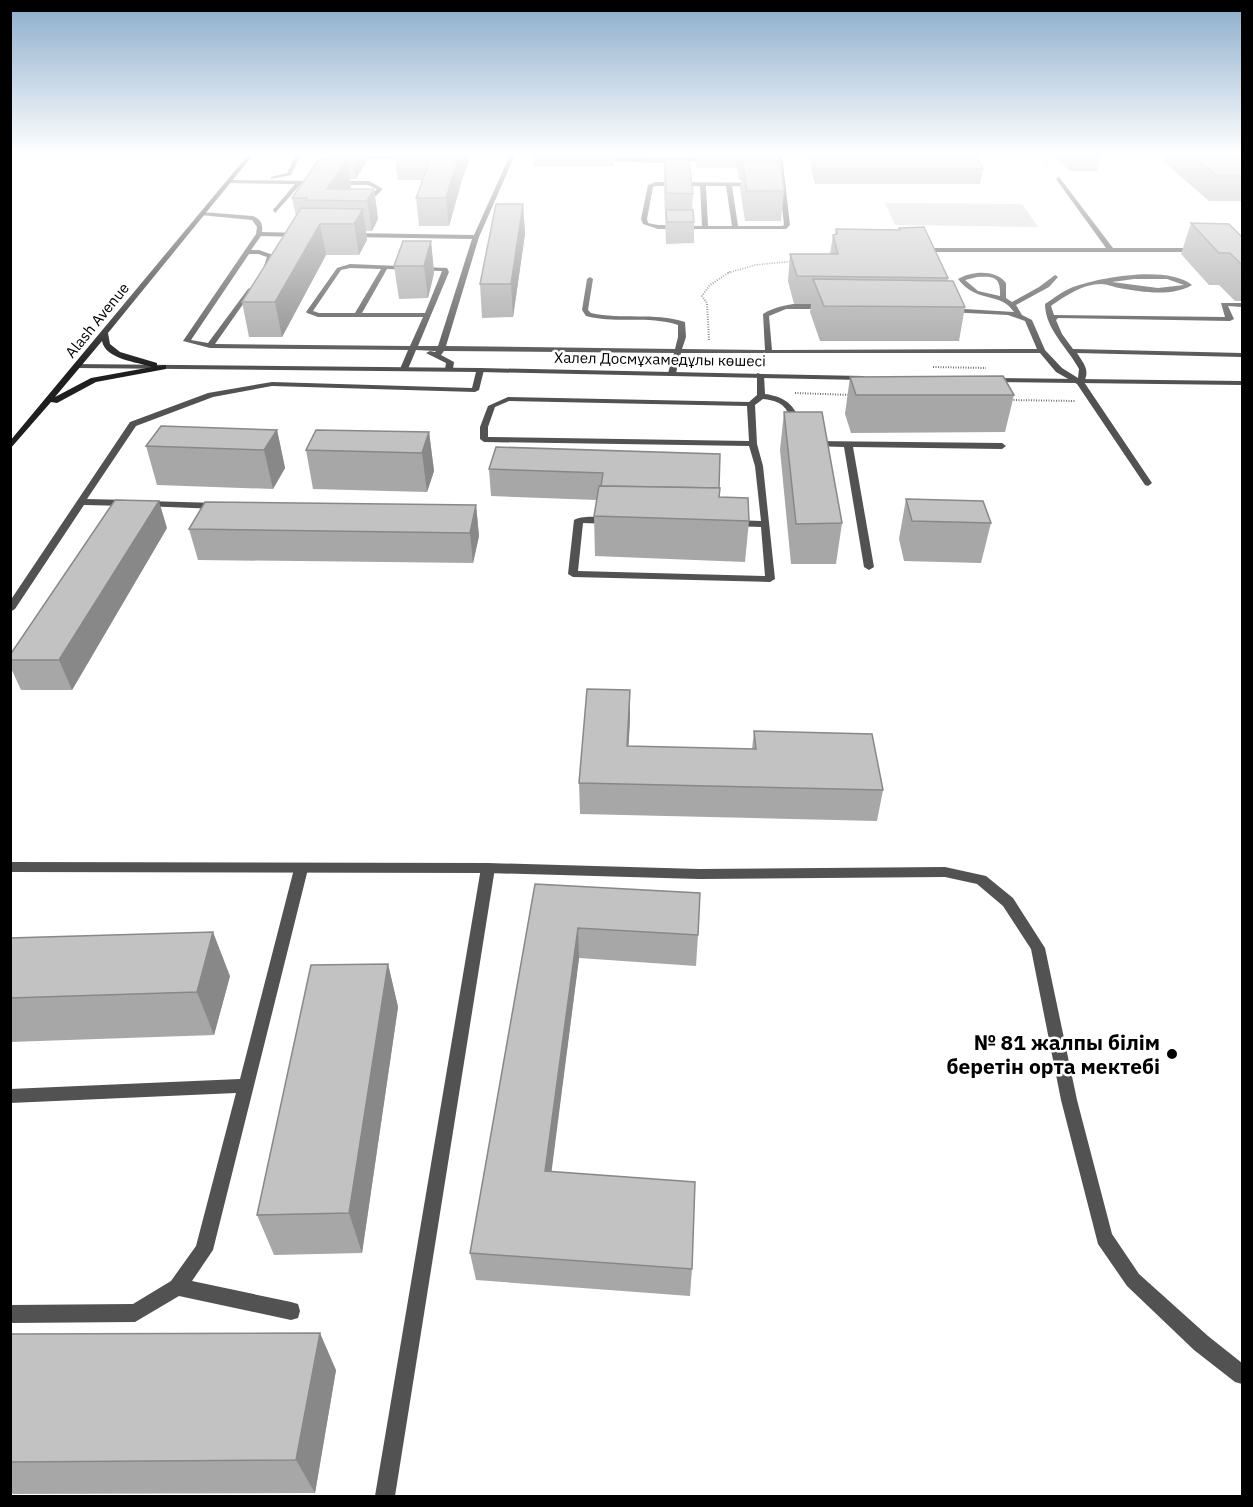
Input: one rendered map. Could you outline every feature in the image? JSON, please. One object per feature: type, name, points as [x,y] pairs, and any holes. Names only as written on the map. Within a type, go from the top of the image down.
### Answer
[{"type":"main road","name":"Alash Avenue","points":[[10,447],[193,225]]},
{"type":"main road","points":[[104,333],[106,345],[117,354],[135,361],[163,367]]},
{"type":"main road","points":[[41,410],[67,392],[94,380],[163,367]]},
{"type":"street","points":[[259,225],[259,234],[248,252],[187,341],[210,346],[412,348],[439,352],[1042,351]]},
{"type":"street","points":[[439,352],[481,225]]},
{"type":"street","points":[[651,225],[784,228],[787,225]]},
{"type":"street","points":[[1093,225],[1111,250]]},
{"type":"street","points":[[259,234],[305,235]]},
{"type":"street","points":[[339,235],[476,237]]},
{"type":"street","points":[[916,250],[1207,249]]},
{"type":"street","points":[[248,252],[259,252],[271,256],[263,273]]},
{"type":"street","points":[[404,369],[446,272],[445,269],[350,266],[339,269],[309,312],[318,315],[426,315]]},
{"type":"street","points":[[358,314],[385,267]]},
{"type":"street","points":[[1003,298],[1003,283],[1000,279],[992,276],[971,275],[961,279],[973,293],[1003,298],[1014,304],[1019,315]]},
{"type":"street","points":[[1014,304],[1023,297],[1051,284],[1056,277]]},
{"type":"street","points":[[1080,382],[1084,373],[1082,364],[1069,351],[1053,326],[1047,304],[1073,289],[1100,281],[1172,278],[1187,282],[1189,285],[1174,289],[1125,287],[1100,281]]},
{"type":"street","points":[[590,279],[585,310],[588,315],[598,318],[674,321],[682,324],[679,352],[672,373]]},
{"type":"street","points":[[210,346],[256,282]]},
{"type":"street","points":[[1052,319],[1057,316],[1071,315],[1230,319],[1223,304],[1242,305]]},
{"type":"street","points":[[769,352],[765,315],[772,310],[781,307],[837,308]]},
{"type":"street","points":[[938,310],[1019,315],[1028,320],[1042,351],[1059,370],[1080,382],[1148,483]]},
{"type":"street","points":[[1069,351],[1242,355]]},
{"type":"street","points":[[439,352],[450,362],[449,369]]},
{"type":"street","name":"Халел Досмұхамедұлы көшесі","points":[[77,366],[480,369],[871,378]]},
{"type":"street","points":[[10,609],[133,424],[211,395],[272,384],[475,390],[480,369]]},
{"type":"street","points":[[753,444],[484,439],[486,420],[492,406],[508,399],[751,404],[761,394],[760,375]]},
{"type":"street","points":[[987,380],[1242,384]]},
{"type":"street","points":[[761,394],[782,399],[789,405],[800,434]]},
{"type":"street","points":[[614,521],[579,520],[573,574],[770,579],[759,466],[753,444],[751,404]]},
{"type":"street","points":[[803,444],[1002,447]]},
{"type":"street","points":[[848,445],[869,567]]},
{"type":"street","points":[[82,502],[233,507]]},
{"type":"street","points":[[719,523],[766,524]]},
{"type":"street","points":[[10,867],[489,868],[699,874],[945,872],[981,880],[1008,902],[1038,948],[1069,1100],[1104,1238],[1133,1280],[1201,1343],[1242,1375]]},
{"type":"street","points":[[386,1497],[489,868]]},
{"type":"street","points":[[10,1314],[135,1313],[177,1287],[204,1250],[301,869]]},
{"type":"street","points":[[10,1096],[246,1086]]},
{"type":"street","points":[[177,1287],[291,1311]]},
{"type":"path","points":[[812,259],[821,254],[842,253]]},
{"type":"path","points":[[710,352],[707,303],[702,296],[708,286],[737,268],[799,261]]},
{"type":"path","points":[[761,394],[861,395]]},
{"type":"path","points":[[1009,400],[1091,401]]},
{"type":"shaded area","points":[[918,225],[1037,225],[1038,227]]},
{"type":"building","points":[[290,225],[319,225],[275,302],[242,302]]},
{"type":"building","points":[[492,225],[520,225],[511,284],[480,284]]},
{"type":"building","points":[[1193,225],[1230,225],[1242,237],[1242,265],[1230,253],[1219,253]]},
{"type":"building","points":[[924,227],[948,278],[797,276],[790,254],[838,254],[833,235],[837,234],[836,229],[900,230],[899,228]]},
{"type":"building","points":[[403,241],[431,241],[424,266],[394,266]]},
{"type":"building","points":[[813,279],[953,281],[965,307],[824,306]]},
{"type":"building","points":[[1003,376],[1014,395],[856,395],[850,377]]},
{"type":"building","points":[[784,412],[822,412],[842,523],[796,524]]},
{"type":"building","points":[[161,426],[277,430],[264,450],[146,446]]},
{"type":"building","points":[[316,430],[429,432],[422,453],[306,450]]},
{"type":"building","points":[[496,447],[720,454],[719,488],[601,486],[603,473],[489,469]]},
{"type":"building","points":[[599,486],[720,488],[719,497],[748,498],[749,521],[594,516]]},
{"type":"building","points":[[906,499],[983,501],[991,523],[912,521]]},
{"type":"building","points":[[115,500],[159,501],[59,660],[10,660],[10,655]]},
{"type":"building","points":[[205,502],[476,505],[470,533],[189,529]]},
{"type":"building","points":[[587,689],[630,690],[627,746],[756,749],[754,731],[872,734],[883,790],[579,783]]},
{"type":"building","points":[[535,884],[700,893],[698,935],[578,928],[545,1171],[695,1182],[692,1269],[470,1253]]},
{"type":"building","points":[[213,932],[197,992],[10,998],[10,938]]},
{"type":"building","points":[[388,964],[349,1213],[257,1215],[311,965]]},
{"type":"building","points":[[320,1333],[296,1460],[10,1462],[10,1334]]},
{"type":"place","name":"№ 81 жалпы білім беретін орта мектебі","points":[[1172,1054]]}]
